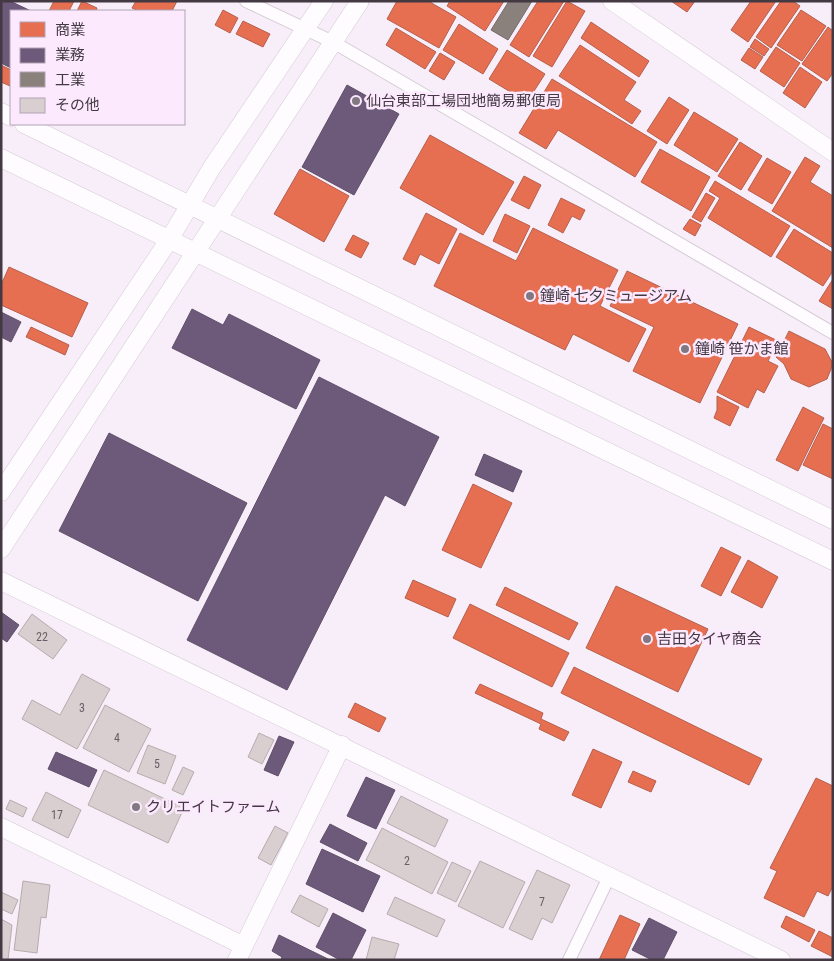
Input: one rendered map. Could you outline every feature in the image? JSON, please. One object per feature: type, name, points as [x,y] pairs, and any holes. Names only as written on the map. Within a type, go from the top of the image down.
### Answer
[{"type":"street","points":[[246,1],[333,42],[833,333]]},
{"type":"street","points":[[1,492],[169,240],[189,203],[324,1]]},
{"type":"street","points":[[1,549],[360,1]]},
{"type":"street","points":[[612,1],[833,152]]},
{"type":"street","points":[[26,125],[218,217],[833,520]]},
{"type":"street","points":[[1,158],[833,561]]},
{"type":"street","points":[[1,580],[781,960]]},
{"type":"street","points":[[1,827],[240,953],[342,745]]},
{"type":"street","points":[[569,960],[609,876]]},
{"type":"building: 商業","points":[[54,1],[74,1],[70,10],[50,10]]},
{"type":"building: 商業","points":[[82,1],[97,8],[96,10],[78,10]]},
{"type":"building: 商業","points":[[136,1],[177,1],[172,10],[137,10],[132,8]]},
{"type":"building: 商業","points":[[397,1],[428,1],[456,17],[439,48],[387,19]]},
{"type":"building: 商業","points":[[450,1],[504,1],[485,31],[447,6]]},
{"type":"building: 商業","points":[[538,1],[564,1],[529,57],[510,45]]},
{"type":"building: 商業","points":[[567,1],[585,11],[552,67],[533,56]]},
{"type":"building: 商業","points":[[671,1],[695,1],[687,12]]},
{"type":"building: 商業","points":[[751,1],[776,1],[748,42],[731,30]]},
{"type":"building: 商業","points":[[781,1],[793,1],[800,6],[771,48],[756,37]]},
{"type":"building: 商業","points":[[223,10],[238,18],[230,33],[215,25]]},
{"type":"building: 商業","points":[[801,10],[826,26],[802,61],[777,45]]},
{"type":"building: 商業","points":[[243,21],[270,34],[263,47],[236,34]]},
{"type":"building: 商業","points":[[591,22],[649,61],[639,77],[581,38]]},
{"type":"building: 商業","points":[[459,24],[498,49],[483,74],[443,50]]},
{"type":"building: 商業","points":[[828,27],[833,31],[833,73],[827,81],[802,64]]},
{"type":"building: 商業","points":[[396,28],[436,52],[425,69],[386,45]]},
{"type":"building: 商業","points":[[755,39],[769,49],[764,56],[750,47]]},
{"type":"building: 商業","points":[[580,45],[636,82],[624,100],[641,111],[632,124],[559,76]]},
{"type":"building: 商業","points":[[776,47],[800,63],[784,87],[760,71]]},
{"type":"building: 商業","points":[[749,48],[763,57],[755,69],[741,60]]},
{"type":"building: 商業","points":[[507,50],[545,74],[527,102],[489,79]]},
{"type":"building: 商業","points":[[440,53],[455,62],[444,80],[429,71]]},
{"type":"building: 商業","points":[[1,65],[10,70],[10,86],[1,82]]},
{"type":"building: 商業","points":[[800,67],[822,82],[805,108],[783,93]]},
{"type":"building: 商業","points":[[552,79],[657,142],[635,177],[558,130],[546,149],[519,133]]},
{"type":"building: 商業","points":[[669,97],[689,110],[667,144],[647,131]]},
{"type":"building: 商業","points":[[694,112],[738,139],[717,172],[674,145]]},
{"type":"building: 商業","points":[[430,135],[514,182],[483,235],[400,188]]},
{"type":"building: 商業","points":[[740,142],[762,156],[741,190],[718,176]]},
{"type":"building: 商業","points":[[660,149],[710,177],[691,211],[641,182]]},
{"type":"building: 商業","points":[[805,157],[820,166],[810,182],[833,196],[833,248],[772,211]]},
{"type":"building: 商業","points":[[767,158],[791,172],[772,204],[748,190]]},
{"type":"building: 商業","points":[[300,169],[349,196],[324,242],[274,214]]},
{"type":"building: 商業","points":[[524,176],[541,185],[529,209],[511,200]]},
{"type":"building: 商業","points":[[715,181],[790,226],[771,257],[708,218],[720,198],[709,191]]},
{"type":"building: 商業","points":[[706,193],[715,198],[701,222],[692,217]]},
{"type":"building: 商業","points":[[561,198],[585,210],[580,220],[572,216],[563,233],[548,225]]},
{"type":"building: 商業","points":[[426,213],[457,229],[439,264],[420,254],[415,265],[403,259]]},
{"type":"building: 商業","points":[[505,214],[530,226],[517,253],[493,241]]},
{"type":"building: 商業","points":[[690,219],[701,225],[695,236],[683,229]]},
{"type":"building: 商業","name":"鐘崎 七夕ミュージアム","points":[[533,228],[618,270],[600,306],[646,329],[629,362],[573,334],[565,350],[434,286],[460,233],[516,261]]},
{"type":"building: 商業","points":[[794,229],[833,253],[833,271],[823,286],[776,257]]},
{"type":"building: 商業","points":[[353,235],[369,243],[361,258],[345,250]]},
{"type":"building: 商業","points":[[9,267],[88,303],[72,337],[1,305],[1,285]]},
{"type":"building: 商業","name":"鐘崎 笹かま館","points":[[627,271],[738,324],[700,403],[633,371],[654,327],[610,306]]},
{"type":"building: 商業","points":[[833,279],[833,309],[819,301]]},
{"type":"building: 商業","points":[[31,327],[69,345],[65,355],[26,337]]},
{"type":"building: 商業","points":[[749,327],[778,341],[768,361],[778,366],[764,393],[757,389],[748,408],[717,392]]},
{"type":"building: 商業","points":[[789,331],[825,349],[833,364],[827,379],[809,387],[791,379],[784,364],[776,357]]},
{"type":"building: 商業","points":[[717,396],[739,407],[730,426],[714,418],[717,410]]},
{"type":"building: 商業","points":[[803,407],[824,418],[798,471],[776,460]]},
{"type":"building: 商業","points":[[823,424],[833,429],[833,479],[803,465]]},
{"type":"building: 商業","points":[[473,484],[512,503],[481,568],[442,550]]},
{"type":"building: 商業","points":[[721,547],[741,557],[721,596],[701,586]]},
{"type":"building: 商業","points":[[748,560],[778,577],[762,608],[731,592]]},
{"type":"building: 商業","points":[[413,580],[456,599],[448,617],[405,598]]},
{"type":"building: 商業","name":"吉田タイヤ商会","points":[[616,586],[708,629],[678,692],[586,648]]},
{"type":"building: 商業","points":[[505,587],[578,623],[569,640],[496,605]]},
{"type":"building: 商業","points":[[470,604],[569,653],[552,687],[453,638]]},
{"type":"building: 商業","points":[[574,667],[762,759],[749,785],[561,693]]},
{"type":"building: 商業","points":[[480,684],[543,713],[541,719],[569,732],[564,741],[539,729],[541,724],[475,693]]},
{"type":"building: 商業","points":[[355,703],[386,718],[379,732],[348,717]]},
{"type":"building: 商業","points":[[593,749],[622,762],[601,808],[572,795]]},
{"type":"building: 商業","points":[[633,771],[656,781],[651,792],[628,782]]},
{"type":"building: 商業","points":[[816,778],[833,786],[833,886],[828,896],[817,891],[804,917],[764,898],[777,871],[770,868]]},
{"type":"building: 商業","points":[[620,915],[640,924],[624,960],[599,960]]},
{"type":"building: 商業","points":[[786,916],[815,930],[809,942],[781,927]]},
{"type":"building: 商業","points":[[819,931],[833,938],[833,957],[811,946]]},
{"type":"building: 業務","points":[[1,1],[10,1],[29,10],[10,10],[10,68],[1,63]]},
{"type":"building: 業務","points":[[347,85],[399,114],[354,195],[302,167]]},
{"type":"building: 業務","points":[[192,309],[223,325],[229,314],[320,360],[296,409],[172,348]]},
{"type":"building: 業務","points":[[1,312],[21,322],[11,342],[1,337]]},
{"type":"building: 業務","points":[[319,377],[439,437],[405,506],[385,495],[287,690],[187,640]]},
{"type":"building: 業務","points":[[109,433],[247,503],[198,601],[59,531]]},
{"type":"building: 業務","points":[[484,454],[522,471],[513,492],[475,475]]},
{"type":"building: 業務","points":[[1,612],[19,625],[7,642],[1,638]]},
{"type":"building: 業務","points":[[279,736],[294,742],[278,776],[264,770]]},
{"type":"building: 業務","points":[[56,752],[97,770],[89,787],[48,769]]},
{"type":"building: 業務","points":[[366,777],[395,790],[376,829],[347,816]]},
{"type":"building: 業務","points":[[330,824],[367,843],[358,861],[320,842]]},
{"type":"building: 業務","points":[[322,849],[380,876],[363,912],[306,884]]},
{"type":"building: 業務","points":[[333,913],[366,930],[351,960],[340,960],[316,947]]},
{"type":"building: 業務","points":[[649,918],[677,932],[663,960],[652,960],[632,950]]},
{"type":"building: 業務","points":[[279,935],[330,960],[281,960],[282,957],[272,951]]},
{"type":"building: 工業","points":[[509,1],[532,1],[508,40],[491,30]]},
{"type":"building: その他","points":[[32,614],[67,640],[53,659],[18,634]]},
{"type":"building: その他","points":[[82,674],[110,689],[77,749],[22,719],[32,700],[60,715]]},
{"type":"building: その他","points":[[105,705],[151,729],[129,772],[83,748]]},
{"type":"building: その他","points":[[259,733],[274,740],[262,764],[248,757]]},
{"type":"building: その他","points":[[148,745],[176,756],[165,784],[137,773]]},
{"type":"building: その他","points":[[183,767],[194,772],[183,795],[172,790]]},
{"type":"building: その他","name":"クリエイトファーム","points":[[104,770],[184,808],[168,843],[88,805]]},
{"type":"building: その他","points":[[46,792],[81,810],[68,838],[32,820]]},
{"type":"building: その他","points":[[401,796],[448,820],[435,847],[387,823]]},
{"type":"building: その他","points":[[10,800],[27,808],[23,817],[6,809]]},
{"type":"building: その他","points":[[275,826],[288,833],[271,865],[258,858]]},
{"type":"building: その他","points":[[382,828],[448,862],[432,894],[366,860]]},
{"type":"building: その他","points":[[480,861],[525,882],[503,928],[458,906]]},
{"type":"building: その他","points":[[452,862],[471,871],[456,902],[437,893]]},
{"type":"building: その他","points":[[537,870],[570,885],[552,923],[542,918],[532,940],[509,929]]},
{"type":"building: その他","points":[[23,881],[50,885],[46,918],[41,917],[37,953],[14,950]]},
{"type":"building: その他","points":[[1,892],[18,900],[12,914],[1,909]]},
{"type":"building: その他","points":[[300,895],[328,909],[319,927],[291,912]]},
{"type":"building: その他","points":[[395,897],[445,920],[437,937],[387,914]]},
{"type":"building: その他","points":[[1,919],[12,925],[8,960],[1,960]]},
{"type":"building: その他","points":[[372,937],[399,944],[394,960],[366,960]]},
{"type":"place","name":"仙台東部工場団地簡易郵便局","points":[[356,101]]},
{"type":"place","name":"鐘崎 七夕ミュージアム","points":[[530,296]]},
{"type":"place","name":"鐘崎 笹かま館","points":[[685,349]]},
{"type":"place","name":"吉田タイヤ商会","points":[[647,639]]},
{"type":"place","name":"クリエイトファーム","points":[[136,807]]}]
